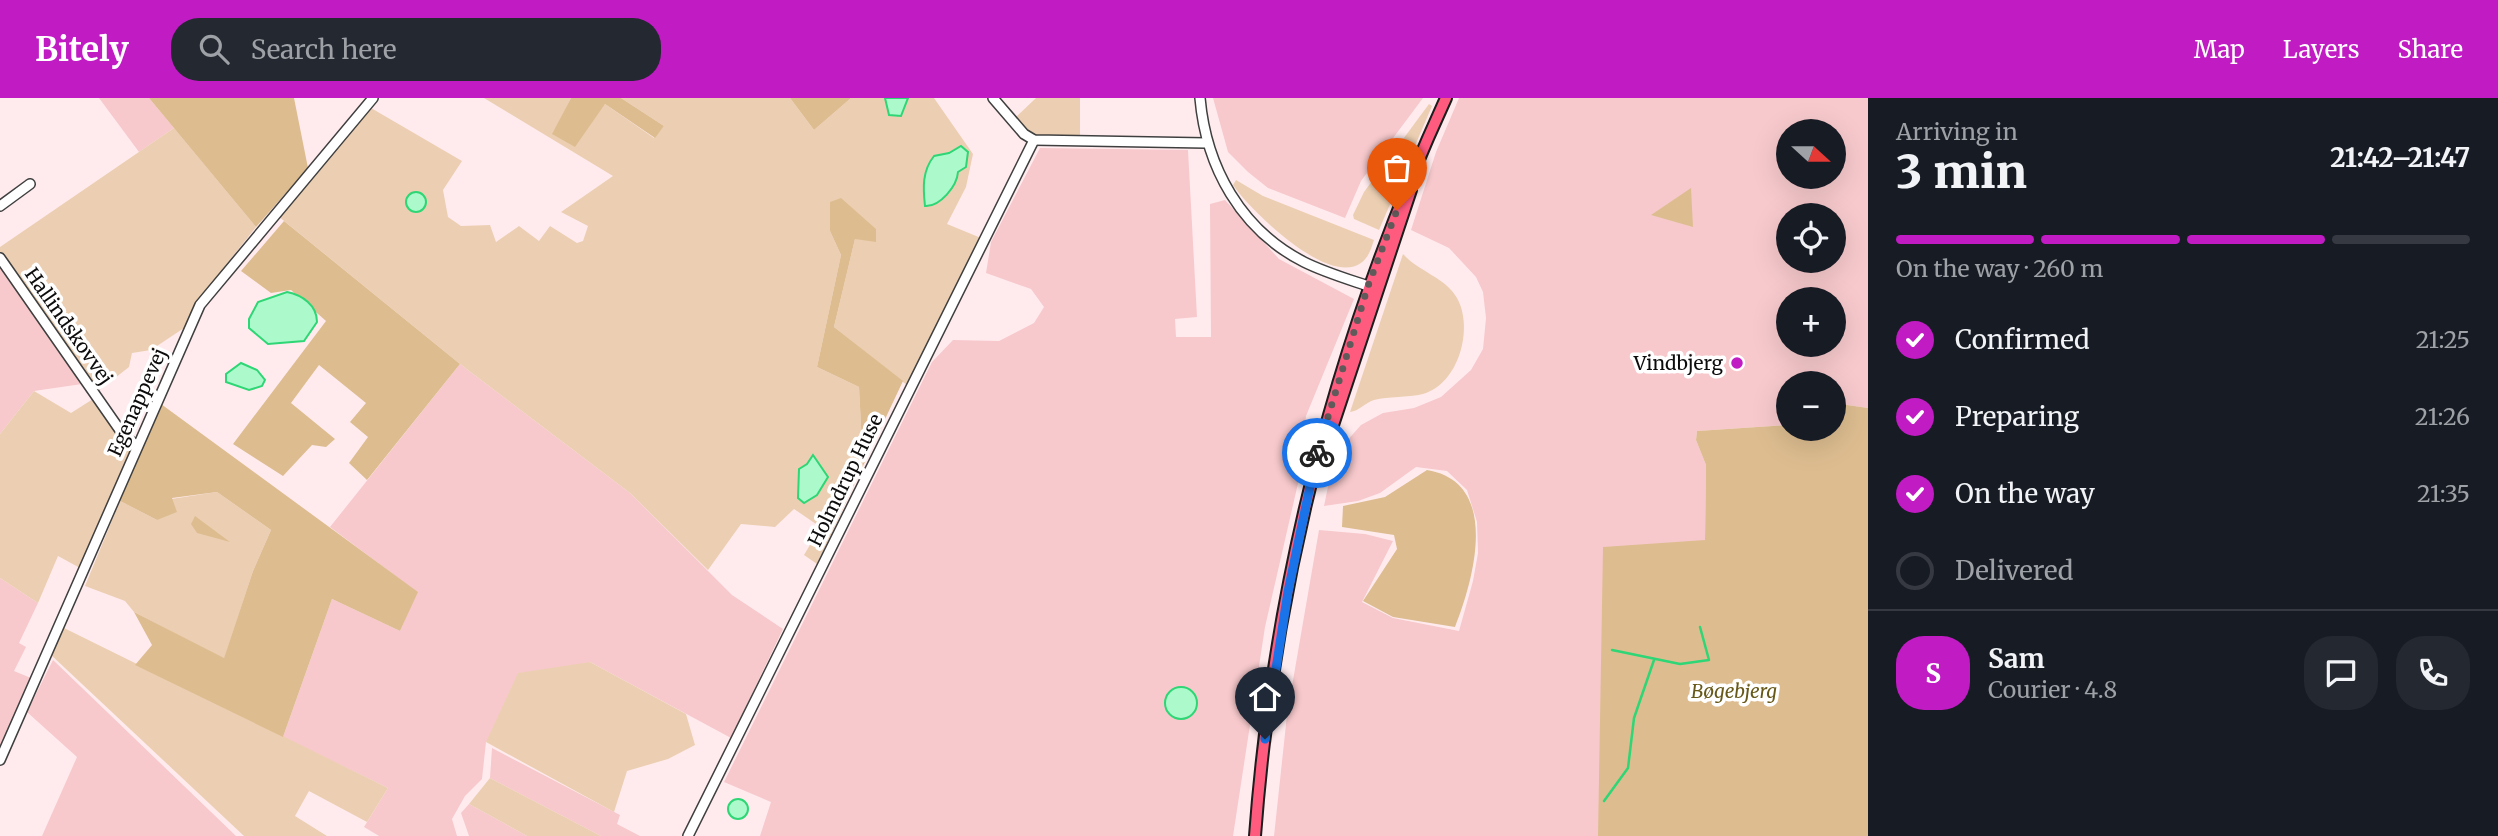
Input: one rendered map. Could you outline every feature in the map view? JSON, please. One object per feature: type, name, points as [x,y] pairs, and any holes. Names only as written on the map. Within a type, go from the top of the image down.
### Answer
[{"type":"main road","points":[[1255,836],[1272,685],[1320,443],[1368,286],[1446,98]]},
{"type":"main road","points":[[1305,512],[1431,131]]},
{"type":"street","name":"Egenappevej","points":[[0,760],[136,444],[200,305],[373,98]]},
{"type":"street","points":[[993,98],[1024,134],[1034,140],[1206,143]]},
{"type":"street","points":[[1200,98],[1206,143],[1236,203],[1267,236],[1304,261],[1380,290]]},
{"type":"street","name":"Holmdrup Huse","points":[[688,836],[1034,140]]},
{"type":"street","points":[[0,206],[30,184]]},
{"type":"street","name":"Hallindskovvej","points":[[0,258],[124,437],[136,444]]},
{"type":"shaded area","points":[[99,98],[149,98],[174,128],[139,152]]},
{"type":"shaded area","points":[[484,98],[571,98],[553,134],[605,104],[654,138],[664,126],[621,98],[790,98],[814,130],[851,98],[934,98],[973,154],[966,187],[947,224],[981,238],[908,386],[834,327],[855,239],[830,231],[841,255],[817,367],[859,387],[863,466],[817,564],[804,555],[818,531],[816,524],[794,509],[775,527],[741,524],[708,570],[630,493],[460,364],[278,216],[371,108],[462,161],[443,190],[448,217],[461,226],[490,225],[496,242],[519,226],[539,241],[550,226],[577,243],[583,241],[588,226],[561,212],[613,176]]},
{"type":"shaded area","points":[[885,98],[908,98],[901,116],[889,115]]},
{"type":"shaded area","points":[[1036,98],[1080,98],[1080,137],[1044,138],[1023,126],[1015,118]]},
{"type":"shaded area","points":[[1213,98],[1423,98],[1361,181],[1345,218],[1268,188],[1248,172],[1228,152]]},
{"type":"shaded area","points":[[1459,98],[1868,98],[1868,408],[1846,405],[1846,371],[1776,371],[1776,426],[1697,431],[1696,440],[1706,465],[1705,540],[1599,836],[1274,836],[1287,715],[1319,530],[1365,534],[1393,541],[1362,602],[1393,618],[1459,631],[1473,581],[1478,553],[1477,522],[1467,490],[1447,471],[1416,467],[1380,493],[1358,501],[1324,506],[1330,477],[1345,443],[1361,425],[1383,413],[1414,408],[1441,397],[1471,370],[1483,349],[1486,318],[1483,292],[1476,277],[1449,248],[1411,230],[1436,152]]},
{"type":"shaded area","points":[[1429,104],[1432,106],[1379,230],[1354,219],[1353,215],[1364,192]]},
{"type":"shaded area","points":[[174,128],[256,227],[202,295],[184,328],[151,350],[132,353],[129,367],[97,392],[0,253],[0,247]]},
{"type":"shaded area","points":[[961,146],[968,152],[966,167],[958,172],[947,195],[936,203],[925,206],[924,180],[930,162],[934,156],[949,153]]},
{"type":"shaded area","points":[[1040,148],[1188,150],[1197,317],[1175,319],[1176,337],[1211,337],[1210,204],[1225,200],[1279,259],[1354,299],[1306,416],[1302,466],[1265,627],[1233,836],[760,836],[771,802],[724,782],[932,362],[953,340],[999,341],[1034,323],[1044,307],[1031,289],[986,273],[991,242]]},
{"type":"shaded area","points":[[1236,180],[1263,196],[1374,240],[1368,255],[1361,263],[1347,268],[1329,264],[1310,255],[1272,227],[1242,197],[1233,185]]},
{"type":"shaded area","points":[[416,192],[423,195],[426,202],[423,209],[416,212],[409,209],[406,202],[409,195]]},
{"type":"shaded area","points":[[1403,254],[1446,285],[1457,298],[1464,324],[1460,353],[1446,379],[1435,388],[1423,394],[1374,400],[1350,412]]},
{"type":"shaded area","points":[[0,267],[82,384],[34,391],[0,434]]},
{"type":"shaded area","points":[[287,292],[308,302],[317,322],[304,341],[268,344],[249,328],[249,319],[258,302]]},
{"type":"shaded area","points":[[241,363],[257,370],[265,380],[262,386],[249,390],[226,382],[226,374]]},
{"type":"shaded area","points":[[460,364],[630,493],[732,595],[783,629],[731,738],[590,662],[486,742],[482,779],[465,796],[452,819],[457,836],[379,836],[364,827],[388,788],[283,737],[332,599],[400,631],[417,592],[330,527]]},
{"type":"shaded area","points":[[34,391],[71,413],[93,399],[130,452],[80,568],[58,556],[38,603],[0,578],[0,434]]},
{"type":"shaded area","points":[[813,455],[828,477],[817,495],[804,503],[798,498],[799,469],[807,464]]},
{"type":"shaded area","points":[[217,492],[271,530],[253,571],[224,659],[134,612],[125,601],[85,586],[120,501],[157,520],[171,499]]},
{"type":"shaded area","points":[[0,578],[38,603],[19,643],[26,647],[14,671],[31,678],[0,750]]},
{"type":"shaded area","points":[[62,627],[388,788],[367,822],[309,791],[295,816],[327,836],[244,836],[50,654]]},
{"type":"shaded area","points":[[53,660],[236,836],[42,836],[77,757],[27,712]]},
{"type":"shaded area","points":[[590,662],[686,714],[695,745],[668,759],[627,771],[614,812],[486,742],[518,673]]},
{"type":"shaded area","points":[[1181,687],[1192,692],[1197,703],[1192,714],[1181,719],[1170,714],[1165,703],[1170,692]]},
{"type":"shaded area","points":[[492,748],[620,815],[617,824],[640,836],[601,836],[490,778]]},
{"type":"shaded area","points":[[490,778],[601,836],[527,836],[469,804]]},
{"type":"shaded area","points":[[738,799],[745,802],[748,809],[745,816],[738,819],[731,816],[728,809],[731,802]]},
{"type":"shaded area","points":[[469,804],[527,836],[469,836],[461,813]]},
{"type":"green space","points":[[149,98],[294,98],[308,168],[256,227]]},
{"type":"green space","points":[[571,98],[621,98],[664,126],[655,138],[605,104],[575,147],[552,134]]},
{"type":"green space","points":[[790,98],[851,98],[814,130]]},
{"type":"green space","points":[[1691,188],[1693,227],[1651,215]]},
{"type":"green space","points":[[841,198],[876,229],[876,242],[855,239],[834,327],[903,381],[863,466],[859,387],[817,367],[841,255],[830,231],[830,202]]},
{"type":"green space","points":[[284,221],[460,364],[367,480],[349,463],[368,437],[350,422],[366,403],[319,365],[291,403],[335,439],[326,447],[312,445],[283,476],[233,444],[326,321],[291,290],[271,293],[241,271]]},
{"type":"green space","points":[[161,404],[418,592],[400,631],[332,599],[283,737],[135,665],[152,645],[134,612],[224,658],[253,571],[271,530],[217,492],[172,498],[177,512],[157,520],[120,501]]},
{"type":"green space","name":"Bøgebjerg","points":[[1846,405],[1868,408],[1868,836],[1598,836],[1603,547],[1705,540],[1706,465],[1696,440],[1697,431],[1776,426],[1776,441],[1846,441]]},
{"type":"green space","points":[[1427,470],[1450,478],[1465,493],[1473,512],[1476,535],[1474,559],[1455,627],[1393,617],[1363,601],[1397,549],[1394,535],[1342,527],[1343,506],[1385,497]]},
{"type":"green space","points":[[195,516],[230,542],[197,533],[191,524]]},
{"type":"waterway","points":[[1612,650],[1680,664],[1709,660],[1700,627]]},
{"type":"waterway","points":[[1604,801],[1628,768],[1634,718],[1654,660]]},
{"type":"way so far","points":[[1317,453],[1368,286],[1397,210]]},
{"type":"place","name":"Vindbjerg","points":[[1737,363]]},
{"type":"route","points":[[1265,739],[1288,592],[1317,453]]}]
